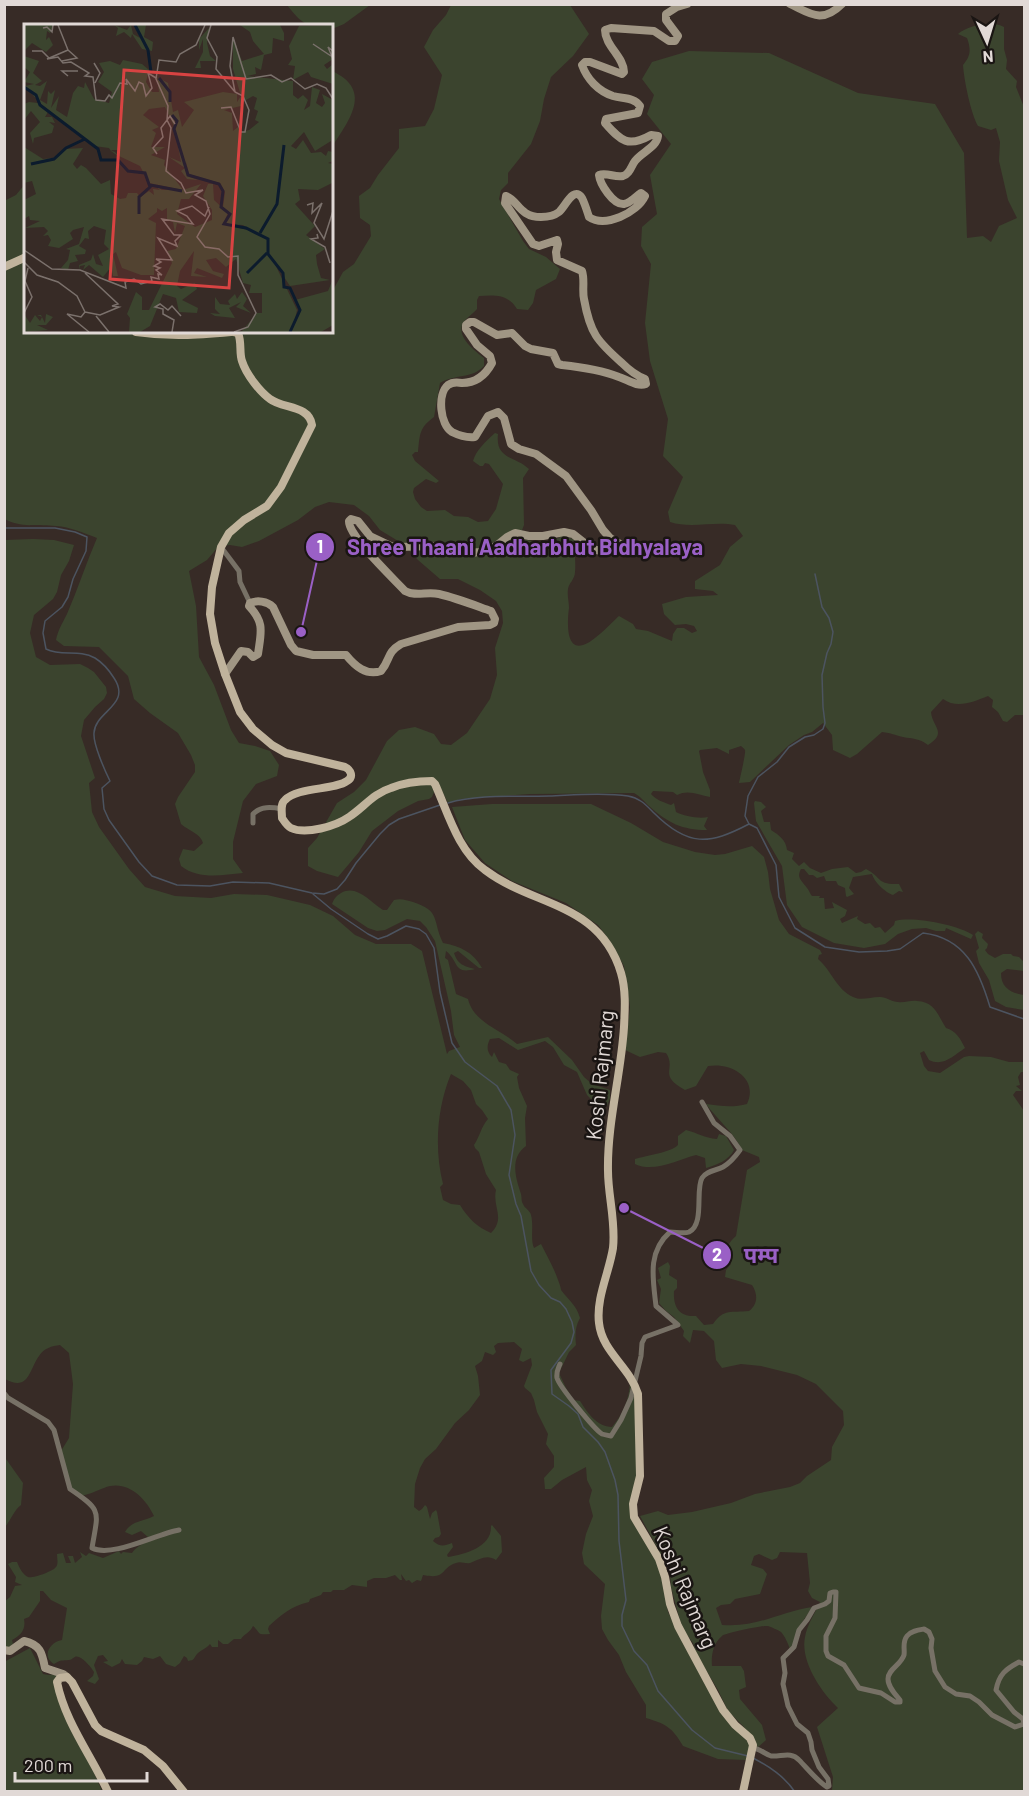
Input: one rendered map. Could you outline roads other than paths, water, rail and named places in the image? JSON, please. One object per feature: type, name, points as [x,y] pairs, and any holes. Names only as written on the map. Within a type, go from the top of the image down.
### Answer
[{"type":"main road","points":[[4,267],[24,258]]},
{"type":"main road","points":[[144,333],[194,336],[222,333]]},
{"type":"main road","points":[[238,333],[242,361],[263,392],[277,403],[299,409],[310,417],[312,422],[281,487],[267,506],[244,520],[230,533],[221,547],[214,575],[210,614],[215,643],[240,712],[253,729],[286,753],[345,767],[350,770],[351,776],[346,782],[290,796],[284,800],[282,809]]},
{"type":"main road","name":"Koshi Rajmarg","points":[[282,809],[282,818],[291,828],[308,831],[336,824],[377,795],[391,788],[428,781],[435,784],[468,853],[484,870],[571,911],[589,923],[607,944],[621,973],[625,996],[623,1039],[609,1139],[608,1172],[613,1248],[598,1319],[609,1351],[634,1383],[639,1403],[640,1476],[633,1504],[634,1517],[659,1559],[678,1626],[723,1710],[750,1738],[753,1750]]},
{"type":"main road","points":[[108,1791],[65,1710],[57,1682],[60,1678],[67,1677],[72,1682],[95,1725],[101,1731],[144,1750],[163,1766],[184,1791]]},
{"type":"main road","points":[[742,1791],[753,1750]]},
{"type":"street","points":[[250,603],[259,601],[270,603],[296,651],[313,655],[346,655],[357,666],[369,673],[376,673],[381,672],[386,666],[389,654],[401,644],[458,627],[489,625],[494,623],[495,619],[491,611],[439,594],[427,592],[416,594],[405,591],[359,542],[349,526],[351,519],[358,521],[370,537],[398,547],[435,546],[471,553],[496,546],[514,533],[536,536],[564,532],[573,534],[592,549],[601,551],[620,548],[621,544],[610,538],[603,530],[566,477],[536,454],[511,444],[502,415],[498,412],[488,416],[475,437],[463,437],[449,430],[442,420],[441,409],[447,385],[476,381],[483,376],[492,363],[490,356],[477,345],[466,329],[466,325],[470,322],[497,335],[512,333],[531,349],[553,353],[558,364],[595,370],[640,385],[646,384],[645,379],[633,374],[599,342],[594,334],[584,299],[582,271],[557,260],[556,240],[539,246],[533,244],[505,203],[505,198],[508,196],[523,212],[543,218],[553,216],[560,211],[570,197],[579,194],[589,217],[597,221],[621,216],[643,201],[645,196],[641,193],[628,203],[618,203],[610,196],[599,175],[624,176],[636,160],[656,142],[658,136],[651,135],[632,143],[619,137],[605,123],[606,119],[638,113],[640,106],[633,100],[611,95],[599,89],[591,82],[582,65],[590,62],[622,74],[625,69],[605,36],[605,30],[611,28],[654,31],[669,41],[675,41],[678,36],[666,21],[666,14],[687,4]]},
{"type":"street","points":[[790,4],[816,17],[836,10],[842,4]]},
{"type":"street","points":[[221,547],[239,572],[240,582],[250,603],[249,606],[260,621],[261,636],[258,654],[253,657],[248,652],[241,651],[225,674]]},
{"type":"street","points":[[253,823],[252,814],[255,811],[269,807],[282,809]]},
{"type":"street","points":[[560,1364],[557,1373],[558,1381],[567,1395],[595,1428],[603,1435],[611,1436],[631,1398],[645,1337],[678,1325],[656,1306],[653,1258],[656,1249],[670,1232],[686,1233],[693,1229],[697,1218],[700,1200],[699,1187],[702,1179],[707,1173],[729,1163],[740,1150],[730,1136],[714,1123],[702,1102]]},
{"type":"street","points":[[4,1393],[8,1398],[48,1422],[54,1430],[70,1490],[90,1503],[98,1516],[92,1548],[99,1552],[112,1551],[179,1530]]},
{"type":"street","points":[[753,1750],[773,1756],[790,1755],[799,1759],[821,1783],[829,1786],[828,1779],[819,1767],[812,1750],[808,1733],[797,1724],[788,1706],[783,1684],[785,1673],[783,1658],[794,1647],[799,1630],[814,1608],[829,1601],[832,1592],[836,1592],[835,1618],[826,1636],[828,1656],[844,1665],[859,1688],[881,1693],[895,1702],[900,1700],[890,1685],[889,1674],[903,1656],[905,1639],[916,1631],[924,1629],[929,1632],[932,1639],[931,1648],[935,1671],[945,1687],[956,1694],[970,1696],[992,1715],[1015,1727],[1024,1724],[1023,1719],[1014,1712],[996,1690],[998,1680],[1006,1668],[1019,1662],[1024,1664]]},
{"type":"street","points":[[4,1650],[10,1651],[24,1641],[33,1643],[43,1653],[45,1668],[67,1677]]},
{"type":"waterway","points":[[4,528],[55,528],[87,537],[86,551],[73,579],[68,597],[62,607],[45,621],[43,633],[46,649],[58,653],[89,655],[101,662],[114,678],[119,695],[96,725],[94,733],[97,750],[110,781],[102,788],[104,809],[109,820],[139,862],[152,876],[177,885],[269,883],[324,894],[337,889],[389,825],[399,819],[440,805]]},
{"type":"waterway","points":[[815,574],[822,607],[829,618],[833,632],[822,675],[825,723],[823,729],[789,747],[777,762],[758,777],[748,796],[745,816],[749,824],[757,828],[776,865],[779,897],[795,928],[825,947],[859,952],[887,951],[900,949],[923,933],[950,941],[960,949],[975,969],[990,1007],[1024,1019]]},
{"type":"waterway","points":[[448,803],[485,797],[618,795],[639,800],[666,824],[688,837],[710,839],[749,824]]},
{"type":"waterway","points":[[313,894],[331,909],[378,939],[406,926],[419,929],[426,934],[434,948],[440,992],[452,1043],[465,1062],[497,1086],[511,1110],[515,1135],[509,1175],[521,1216],[531,1271],[539,1285],[566,1309],[572,1322],[574,1332],[571,1343],[551,1370],[552,1394],[578,1414],[583,1427],[605,1452],[615,1480],[626,1600],[622,1626],[634,1651],[647,1665],[658,1691],[692,1730],[715,1748],[748,1756]]},
{"type":"waterway","points":[[753,1758],[776,1772],[795,1792]]},
{"type":"place","name":"Shree Thaani Aadharbhut Bidhyalaya","points":[[301,632]]},
{"type":"place","name":"पम्प","points":[[624,1208]]}]
